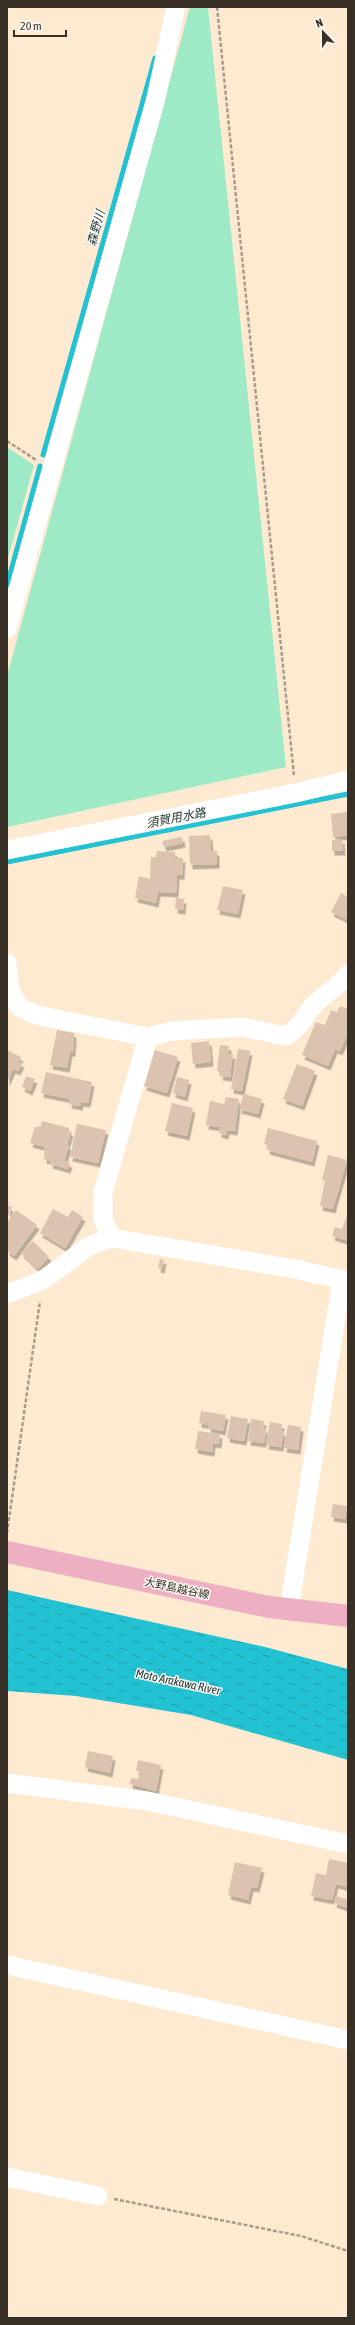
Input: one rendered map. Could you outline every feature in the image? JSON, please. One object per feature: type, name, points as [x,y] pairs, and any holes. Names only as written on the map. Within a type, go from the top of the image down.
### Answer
[{"type":"main road","name":"大野島越谷線","points":[[7,1552],[269,1608],[348,1616]]},
{"type":"street","points":[[7,629],[155,102],[176,7]]},
{"type":"street","points":[[7,850],[296,793],[348,780]]},
{"type":"street","points":[[7,963],[10,990],[19,1007],[36,1014],[148,1037],[172,1031],[241,1027],[286,1036],[294,1032],[314,1005],[339,986],[348,974]]},
{"type":"street","points":[[111,1238],[103,1219],[103,1192],[148,1037]]},
{"type":"street","points":[[7,1294],[43,1280],[89,1246],[111,1238],[295,1269],[345,1280],[289,1610]]},
{"type":"street","points":[[7,1783],[147,1801],[348,1844]]},
{"type":"street","points":[[7,1965],[348,2040]]},
{"type":"street","points":[[7,2177],[98,2196]]},
{"type":"path","points":[[217,7],[296,793]]},
{"type":"path","points":[[7,441],[38,461]]},
{"type":"path","points":[[7,1534],[43,1280]]},
{"type":"path","points":[[98,2196],[300,2236],[348,2251]]},
{"type":"green space","points":[[190,7],[208,7],[286,767],[7,827],[7,676]]},
{"type":"green space","points":[[7,447],[34,465],[7,562]]},
{"type":"water","name":"Moto Arakawa River","points":[[7,1590],[265,1647],[348,1669],[348,1760],[191,1715],[76,1696],[7,1691]]},
{"type":"building","points":[[348,812],[348,835],[333,837],[331,814]]},
{"type":"building","points":[[210,835],[211,851],[217,851],[217,864],[190,865],[189,836]]},
{"type":"building","points":[[182,837],[183,843],[164,847],[162,841]]},
{"type":"building","points":[[342,839],[343,851],[332,851],[332,840]]},
{"type":"building","points":[[157,851],[175,852],[175,858],[183,858],[182,875],[177,875],[176,893],[158,892],[156,903],[135,898],[139,876],[150,879],[151,857],[156,857]]},
{"type":"building","points":[[223,886],[243,890],[238,914],[217,910]]},
{"type":"building","points":[[341,893],[348,897],[348,920],[331,912]]},
{"type":"building","points":[[176,898],[184,899],[183,910],[175,909]]},
{"type":"building","points":[[340,1006],[348,1009],[348,1033],[340,1051],[335,1049],[328,1066],[302,1055],[316,1022],[325,1025],[331,1010],[337,1012]]},
{"type":"building","points":[[57,1030],[74,1033],[73,1052],[70,1052],[67,1068],[50,1065]]},
{"type":"building","points":[[209,1041],[211,1062],[193,1064],[191,1043]]},
{"type":"building","points":[[220,1045],[229,1046],[228,1054],[233,1054],[230,1077],[220,1076],[221,1072],[217,1071]]},
{"type":"building","points":[[238,1049],[250,1051],[242,1091],[231,1089]]},
{"type":"building","points":[[7,1050],[21,1057],[18,1062],[22,1063],[18,1071],[13,1069],[7,1082]]},
{"type":"building","points":[[155,1050],[178,1057],[167,1093],[144,1086]]},
{"type":"building","points":[[297,1064],[315,1071],[302,1106],[283,1099]]},
{"type":"building","points":[[46,1072],[92,1082],[88,1103],[81,1102],[80,1106],[69,1104],[70,1099],[41,1093]]},
{"type":"building","points":[[26,1076],[35,1079],[30,1091],[22,1087]]},
{"type":"building","points":[[177,1077],[189,1080],[185,1097],[173,1093]]},
{"type":"building","points":[[244,1094],[262,1099],[258,1114],[239,1109]]},
{"type":"building","points":[[226,1097],[239,1099],[235,1131],[227,1130],[226,1135],[219,1133],[220,1127],[206,1125],[210,1101],[224,1104]]},
{"type":"building","points":[[172,1103],[193,1108],[187,1136],[165,1131]]},
{"type":"building","points":[[42,1121],[69,1128],[69,1131],[71,1132],[67,1145],[69,1146],[64,1161],[70,1163],[68,1169],[50,1164],[51,1161],[44,1159],[45,1147],[30,1143],[35,1127],[41,1126]]},
{"type":"building","points":[[77,1124],[106,1130],[98,1163],[70,1157]]},
{"type":"building","points":[[268,1128],[317,1141],[312,1162],[267,1150],[268,1145],[264,1144]]},
{"type":"building","points":[[328,1155],[347,1160],[333,1209],[320,1206],[325,1181],[322,1180]]},
{"type":"building","points":[[7,1202],[9,1202],[8,1206],[11,1207],[8,1217]]},
{"type":"building","points":[[53,1209],[68,1217],[72,1210],[83,1217],[65,1248],[40,1233]]},
{"type":"building","points":[[16,1210],[37,1225],[14,1256],[7,1251],[7,1223]]},
{"type":"building","points":[[348,1213],[348,1241],[332,1236],[335,1227],[342,1229]]},
{"type":"building","points":[[33,1241],[49,1257],[38,1269],[21,1253]]},
{"type":"building","points":[[160,1259],[164,1260],[162,1269],[158,1268]]},
{"type":"building","points":[[201,1411],[226,1415],[223,1431],[208,1428],[209,1425],[199,1423]]},
{"type":"building","points":[[231,1416],[248,1419],[244,1441],[227,1438]]},
{"type":"building","points":[[251,1419],[264,1421],[263,1428],[266,1429],[264,1443],[248,1441]]},
{"type":"building","points":[[270,1422],[282,1424],[281,1431],[284,1432],[281,1447],[266,1445]]},
{"type":"building","points":[[288,1425],[301,1427],[298,1450],[284,1448]]},
{"type":"building","points":[[198,1431],[220,1434],[219,1444],[213,1443],[212,1452],[195,1449]]},
{"type":"building","points":[[333,1504],[347,1506],[345,1519],[331,1517]]},
{"type":"building","points":[[88,1751],[113,1756],[110,1773],[85,1767]]},
{"type":"building","points":[[138,1760],[161,1765],[156,1791],[130,1784],[131,1778],[138,1779],[139,1771],[136,1771]]},
{"type":"building","points":[[329,1859],[348,1863],[348,1887],[336,1884],[332,1900],[311,1896],[316,1873],[326,1875]]},
{"type":"building","points":[[235,1862],[262,1868],[257,1888],[251,1887],[248,1900],[228,1895]]},
{"type":"building","points":[[336,1896],[348,1900],[348,1908],[334,1903]]},
{"type":"waterway","name":"森野川","points":[[43,455],[155,58]]},
{"type":"waterway","name":"森野川","points":[[7,585],[40,466]]},
{"type":"waterway","name":"須賀用水路","points":[[7,862],[348,794]]}]
